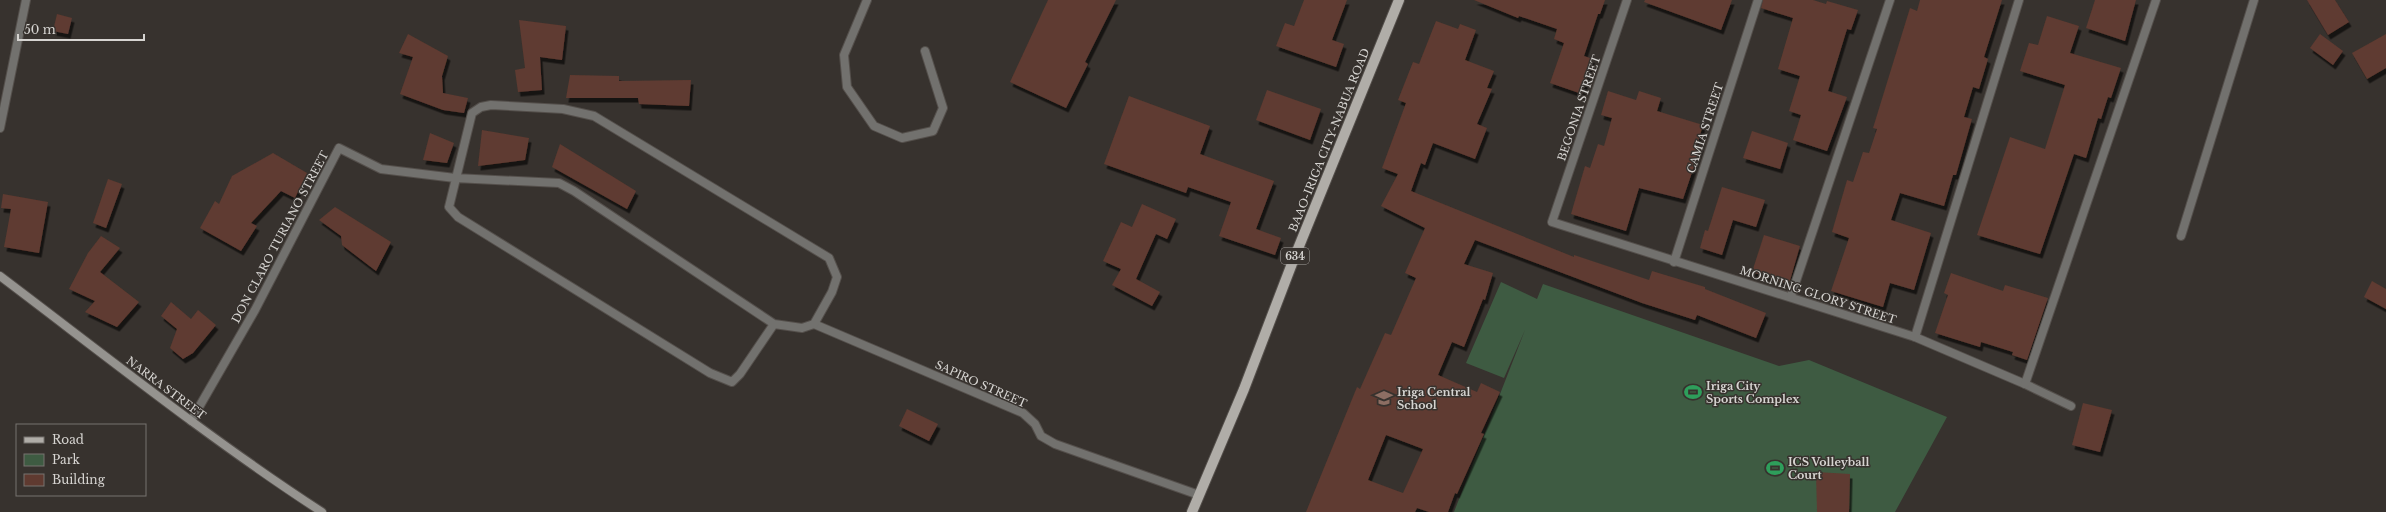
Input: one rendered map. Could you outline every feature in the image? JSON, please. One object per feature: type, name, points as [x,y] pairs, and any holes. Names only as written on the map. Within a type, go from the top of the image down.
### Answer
[{"type":"main road","name":"BAAO-IRIGA CITY-NABUA ROAD","points":[[1192,512],[1244,389],[1298,250],[1399,0]]},
{"type":"street","points":[[0,128],[26,0]]},
{"type":"street","points":[[867,0],[844,54],[847,87],[874,126],[902,138],[933,131],[943,108],[924,51]]},
{"type":"street","name":"BEGONIA STREET","points":[[1552,222],[1628,0]]},
{"type":"street","name":"CAMIA STREET","points":[[1674,262],[1758,0]]},
{"type":"street","points":[[1791,296],[1890,0]]},
{"type":"street","points":[[1915,337],[2019,0]]},
{"type":"street","points":[[2025,384],[2156,0]]},
{"type":"street","points":[[2181,236],[2254,0]]},
{"type":"street","points":[[455,178],[559,184],[574,191],[774,324],[802,328],[814,324],[832,292],[836,277],[829,258],[594,116],[563,109],[514,105],[491,104],[481,107],[472,113],[455,178],[449,207],[458,217],[710,373],[732,382],[740,374],[774,324]]},
{"type":"street","name":"DON CLARO TURIANO STREET","points":[[191,421],[256,310],[340,148],[381,169],[455,178]]},
{"type":"street","name":"MORNING GLORY STREET","points":[[1552,222],[1674,262],[1791,296],[1915,337],[2025,384],[2071,406]]},
{"type":"street","name":"NARRA STREET","points":[[0,276],[191,421],[276,482],[322,512]]},
{"type":"street","name":"SAPIRO STREET","points":[[814,324],[1023,413],[1035,424],[1041,436],[1055,444],[1198,495]]},
{"type":"green space","name":"Iriga City Sports Complex","points":[[1501,282],[1537,299],[1543,284],[1779,366],[1809,360],[1947,417],[1895,512],[1454,512],[1525,330],[1504,378],[1466,363]]},
{"type":"building","points":[[1048,0],[1116,0],[1085,62],[1088,64],[1066,108],[1010,82]]},
{"type":"building","points":[[1304,0],[1347,0],[1332,40],[1344,44],[1336,67],[1276,46],[1285,23],[1294,26]]},
{"type":"building","points":[[1474,0],[1605,0],[1600,14],[1598,14],[1584,56],[1593,59],[1582,94],[1550,83],[1564,43],[1554,39],[1557,29],[1519,16],[1518,18]]},
{"type":"building","points":[[1645,0],[1732,0],[1721,30],[1644,2]]},
{"type":"building","points":[[1763,0],[1813,0],[1826,4],[1827,1],[1858,10],[1851,30],[1847,29],[1828,91],[1847,97],[1827,151],[1793,140],[1801,115],[1789,111],[1800,76],[1778,69],[1793,18],[1761,8]]},
{"type":"building","points":[[1920,0],[2002,0],[1984,57],[1988,59],[1979,89],[1973,87],[1964,117],[1972,119],[1956,175],[1953,175],[1944,206],[1900,193],[1891,220],[1931,233],[1914,290],[1890,283],[1883,307],[1831,291],[1849,238],[1832,232],[1847,180],[1853,182],[1863,152],[1869,153],[1877,129],[1873,128],[1910,8],[1917,11]]},
{"type":"building","points":[[2095,0],[2136,0],[2125,41],[2086,28]]},
{"type":"building","points":[[2307,0],[2335,0],[2349,22],[2328,35]]},
{"type":"building","points":[[57,14],[72,18],[68,34],[53,31]]},
{"type":"building","points":[[2047,16],[2079,26],[2070,53],[2121,68],[2111,98],[2108,97],[2101,119],[2098,118],[2086,158],[2074,154],[2040,254],[1977,235],[2010,137],[2045,149],[2065,85],[2020,71],[2029,43],[2038,45]]},
{"type":"building","points":[[519,20],[566,26],[562,60],[540,57],[542,90],[518,92],[515,70],[525,68]]},
{"type":"building","points":[[1436,21],[1458,29],[1460,24],[1476,30],[1465,60],[1494,71],[1487,88],[1492,89],[1477,124],[1487,128],[1475,159],[1433,143],[1425,165],[1421,163],[1411,191],[1574,257],[1574,255],[1649,280],[1652,271],[1705,287],[1705,289],[1766,313],[1756,338],[1697,315],[1695,320],[1642,303],[1475,240],[1464,264],[1493,273],[1485,300],[1483,299],[1464,347],[1452,342],[1438,375],[1477,392],[1481,383],[1500,392],[1481,433],[1484,434],[1457,494],[1455,493],[1448,512],[1429,512],[1417,508],[1415,512],[1306,512],[1357,387],[1360,389],[1385,333],[1391,335],[1416,278],[1405,273],[1425,228],[1381,206],[1398,174],[1382,168],[1406,103],[1398,100],[1413,62],[1419,64]],"holes":[[[1386,435],[1423,449],[1403,493],[1368,480]]]},
{"type":"building","points":[[408,34],[448,56],[442,76],[443,93],[468,98],[464,113],[443,110],[400,94],[413,57],[399,53]]},
{"type":"building","points":[[2320,34],[2343,51],[2333,65],[2310,48]]},
{"type":"building","points":[[2386,34],[2386,68],[2367,79],[2352,53]]},
{"type":"building","points":[[570,75],[619,76],[619,81],[691,80],[689,106],[639,104],[638,98],[566,98]]},
{"type":"building","points":[[1267,90],[1321,109],[1310,140],[1256,120]]},
{"type":"building","points":[[1608,91],[1636,100],[1639,91],[1661,98],[1657,111],[1703,125],[1697,145],[1701,146],[1683,199],[1639,188],[1626,231],[1571,214],[1585,166],[1590,168],[1598,144],[1604,146],[1612,118],[1601,115]]},
{"type":"building","points":[[1129,96],[1210,126],[1200,154],[1274,181],[1256,229],[1281,238],[1275,255],[1219,236],[1231,202],[1188,187],[1186,193],[1104,164]]},
{"type":"building","points":[[482,130],[529,138],[525,160],[478,166]]},
{"type":"building","points":[[1752,131],[1788,143],[1780,169],[1743,158]]},
{"type":"building","points":[[430,133],[454,143],[447,163],[423,160]]},
{"type":"building","points":[[560,144],[636,191],[627,209],[552,167]]},
{"type":"building","points":[[273,153],[307,173],[295,198],[281,191],[251,223],[257,226],[241,251],[200,228],[215,201],[219,204],[232,176]]},
{"type":"building","points":[[108,179],[122,184],[106,228],[93,223]]},
{"type":"building","points":[[1722,187],[1765,200],[1756,227],[1733,220],[1722,255],[1700,248],[1705,230],[1708,231]]},
{"type":"building","points":[[3,194],[48,202],[39,253],[4,247],[11,209],[1,208]]},
{"type":"building","points":[[1142,204],[1176,219],[1167,239],[1156,234],[1136,279],[1160,292],[1152,306],[1112,285],[1121,269],[1103,261],[1121,222],[1132,227]]},
{"type":"building","points":[[335,207],[391,242],[376,271],[342,245],[341,236],[319,220]]},
{"type":"building","points":[[1764,235],[1800,246],[1789,284],[1752,272]]},
{"type":"building","points":[[101,236],[120,248],[100,272],[139,302],[117,327],[85,312],[95,301],[69,289],[88,253]]},
{"type":"building","points":[[1951,273],[2003,291],[2005,285],[2048,298],[2027,360],[2012,355],[2013,352],[1981,342],[1980,347],[1935,333],[1948,295],[1944,293]]},
{"type":"building","points":[[2372,281],[2386,289],[2386,309],[2364,297]]},
{"type":"building","points":[[171,302],[191,319],[198,310],[216,325],[193,353],[183,359],[170,348],[177,329],[161,316]]},
{"type":"building","points":[[2083,403],[2112,410],[2100,452],[2072,445]]},
{"type":"building","points":[[907,409],[938,424],[929,441],[899,426]]},
{"type":"building","points":[[1816,472],[1850,474],[1849,512],[1817,512]]},
{"type":"place","name":"Iriga City Sports Complex","points":[[1693,392]]},
{"type":"place","name":"Iriga Central School","points":[[1384,398]]},
{"type":"place","name":"ICS Volleyball Court","points":[[1775,468]]}]
